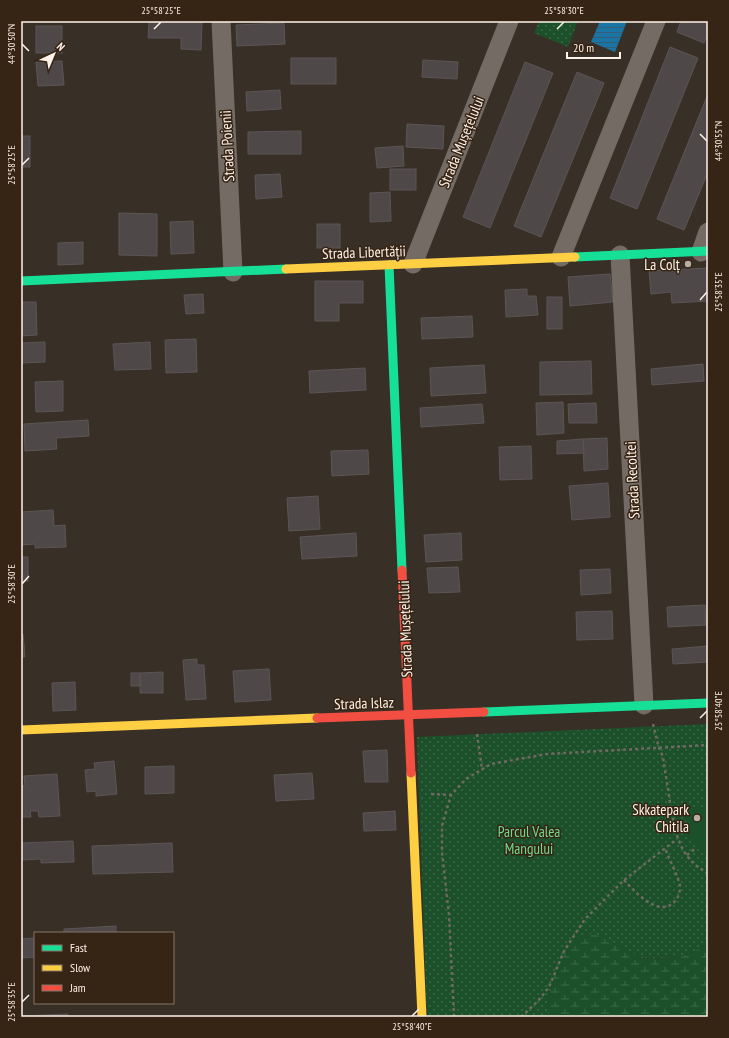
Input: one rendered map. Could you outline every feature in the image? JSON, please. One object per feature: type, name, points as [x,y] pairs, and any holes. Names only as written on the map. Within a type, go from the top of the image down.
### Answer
[{"type":"street","name":"Strada Poienii","points":[[221,21],[233,272]]},
{"type":"street","name":"Strada Mușețelului","points":[[413,264],[509,21]]},
{"type":"street","points":[[561,258],[656,21]]},
{"type":"street","points":[[704,251],[708,232]]},
{"type":"street","name":"Strada Libertății","points":[[21,281],[704,251]]},
{"type":"street","name":"Strada Recoltei","points":[[620,255],[644,705]]},
{"type":"street","name":"Strada Mușețelului","points":[[389,265],[422,1017]]},
{"type":"street","name":"Strada Islaz","points":[[21,730],[708,703]]},
{"type":"path","points":[[644,705],[654,726],[659,748],[663,757],[677,839],[692,862],[700,869],[708,873]]},
{"type":"path","points":[[477,734],[482,770]]},
{"type":"path","points":[[454,1017],[448,915],[442,852],[442,826],[451,795],[466,779],[491,764],[547,754],[708,745]]},
{"type":"path","points":[[425,794],[451,795]]},
{"type":"path","points":[[521,1017],[538,1001],[549,987],[564,951],[585,919],[624,880],[677,839]]},
{"type":"path","points":[[624,880],[641,897],[652,905],[661,907],[672,905],[679,897],[680,886],[665,848]]},
{"type":"path","points":[[687,855],[696,848]]},
{"type":"green space","points":[[539,21],[578,21],[568,47],[534,33]]},
{"type":"green space","name":"Parcul Valea Mangului","points":[[708,724],[708,944],[689,954],[679,957],[650,959],[636,955],[619,945],[573,941],[563,958],[555,978],[548,1008],[548,1017],[427,1017],[417,737]]},
{"type":"green space","name":"Skkatepark Chitila","points":[[708,781],[708,853],[695,846],[689,833],[686,821],[690,808],[695,807],[702,809],[705,806],[705,787]]},
{"type":"green space","points":[[588,934],[600,936],[636,955],[650,959],[679,957],[689,954],[708,944],[708,1017],[548,1017],[552,985],[560,961],[572,942],[579,936]]},
{"type":"water","points":[[600,21],[627,21],[615,52],[591,42]]},
{"type":"building","points":[[164,21],[202,21],[201,50],[181,49],[181,38],[148,38],[149,22],[164,23]]},
{"type":"building","points":[[681,21],[708,21],[708,33],[704,43],[677,32]]},
{"type":"building","points":[[284,23],[285,44],[237,46],[236,25]]},
{"type":"building","points":[[36,26],[62,26],[62,53],[36,53]]},
{"type":"building","points":[[670,47],[698,58],[637,209],[610,198]]},
{"type":"building","points":[[291,58],[336,58],[336,84],[291,84]]},
{"type":"building","points":[[423,60],[458,62],[457,79],[422,77]]},
{"type":"building","points":[[62,61],[64,85],[38,86],[36,62]]},
{"type":"building","points":[[525,62],[553,73],[490,228],[463,217]]},
{"type":"building","points":[[577,72],[604,83],[541,237],[514,226]]},
{"type":"building","points":[[280,90],[281,109],[247,111],[246,92]]},
{"type":"building","points":[[708,94],[708,172],[684,230],[657,219]]},
{"type":"building","points":[[407,124],[444,126],[443,149],[406,147]]},
{"type":"building","points":[[301,131],[301,154],[248,154],[248,132]]},
{"type":"building","points":[[21,136],[30,136],[30,167],[21,167]]},
{"type":"building","points":[[403,146],[404,166],[377,168],[375,148]]},
{"type":"building","points":[[390,169],[416,169],[416,190],[390,190]]},
{"type":"building","points":[[280,174],[282,197],[256,199],[255,175]]},
{"type":"building","points":[[390,192],[391,221],[370,222],[370,193]]},
{"type":"building","points":[[119,213],[157,214],[157,256],[119,255]]},
{"type":"building","points":[[193,221],[194,253],[171,254],[170,222]]},
{"type":"building","points":[[317,224],[340,224],[340,248],[317,248]]},
{"type":"building","points":[[83,242],[83,264],[58,265],[58,243]]},
{"type":"building","points":[[708,268],[708,301],[672,303],[671,292],[651,294],[649,271]]},
{"type":"building","points":[[610,274],[613,302],[570,306],[568,277]]},
{"type":"building","points":[[315,281],[363,281],[363,303],[339,303],[339,321],[315,321]]},
{"type":"building","points":[[527,289],[527,296],[536,296],[538,315],[506,317],[505,290]]},
{"type":"building","points":[[203,294],[204,313],[186,314],[184,295]]},
{"type":"building","points":[[547,297],[562,297],[562,329],[547,329]]},
{"type":"building","points":[[21,302],[36,302],[37,335],[21,336]]},
{"type":"building","points":[[472,316],[473,337],[422,339],[421,318]]},
{"type":"building","points":[[196,339],[197,372],[166,373],[165,340]]},
{"type":"building","points":[[45,342],[45,362],[21,363],[21,343]]},
{"type":"building","points":[[150,342],[151,369],[115,370],[113,344]]},
{"type":"building","points":[[591,361],[592,394],[540,395],[540,362]]},
{"type":"building","points":[[703,364],[704,381],[652,385],[651,369]]},
{"type":"building","points":[[484,365],[486,393],[431,396],[430,368]]},
{"type":"building","points":[[365,368],[366,390],[310,393],[309,371]]},
{"type":"building","points":[[63,381],[63,411],[36,412],[35,382]]},
{"type":"building","points":[[563,402],[564,433],[537,435],[536,403]]},
{"type":"building","points":[[596,403],[597,423],[569,423],[568,404]]},
{"type":"building","points":[[482,404],[484,423],[421,427],[420,408]]},
{"type":"building","points":[[88,420],[89,436],[56,438],[57,449],[25,451],[24,424]]},
{"type":"building","points":[[607,438],[608,469],[584,471],[583,439]]},
{"type":"building","points":[[583,439],[584,453],[557,454],[557,441]]},
{"type":"building","points":[[531,446],[532,479],[500,480],[499,447]]},
{"type":"building","points":[[368,450],[369,474],[332,476],[331,451]]},
{"type":"building","points":[[608,483],[610,517],[572,520],[569,486]]},
{"type":"building","points":[[318,496],[320,529],[289,531],[287,498]]},
{"type":"building","points":[[53,510],[54,526],[65,525],[66,547],[35,548],[35,544],[21,545],[21,512]]},
{"type":"building","points":[[356,533],[357,556],[302,559],[300,537]]},
{"type":"building","points":[[461,533],[462,560],[426,562],[424,535]]},
{"type":"building","points":[[21,557],[28,557],[28,581],[21,581]]},
{"type":"building","points":[[458,567],[460,592],[429,593],[427,568]]},
{"type":"building","points":[[610,569],[611,593],[581,595],[580,570]]},
{"type":"building","points":[[705,605],[706,625],[668,627],[667,607]]},
{"type":"building","points":[[612,611],[613,639],[577,640],[576,612]]},
{"type":"building","points":[[23,634],[25,657],[21,657],[21,635]]},
{"type":"building","points":[[708,646],[708,662],[673,664],[672,649]]},
{"type":"building","points":[[197,659],[197,665],[204,665],[206,699],[186,700],[183,660]]},
{"type":"building","points":[[269,669],[271,700],[235,702],[233,671]]},
{"type":"building","points":[[163,672],[163,693],[140,693],[140,673]]},
{"type":"building","points":[[131,673],[140,673],[140,686],[131,686]]},
{"type":"building","points":[[75,682],[76,710],[53,711],[52,683]]},
{"type":"building","points":[[387,750],[388,782],[365,782],[363,751]]},
{"type":"building","points":[[114,761],[117,794],[96,796],[96,791],[87,792],[85,770],[95,769],[94,763]]},
{"type":"building","points":[[174,766],[174,793],[145,794],[145,767]]},
{"type":"building","points":[[312,773],[314,799],[276,801],[274,775]]},
{"type":"building","points":[[57,774],[60,816],[39,817],[38,811],[30,811],[31,817],[21,817],[21,786],[25,785],[24,776]]},
{"type":"building","points":[[395,811],[396,830],[364,831],[363,813]]},
{"type":"building","points":[[73,841],[74,862],[41,863],[41,859],[21,860],[21,843]]},
{"type":"building","points":[[172,843],[173,872],[93,874],[92,846]]},
{"type":"building","points":[[116,926],[116,932],[64,932],[64,929]]},
{"type":"building","points":[[34,938],[34,957],[21,958],[21,939]]},
{"type":"building","points":[[68,1014],[68,1017],[21,1017],[21,1016]]},
{"type":"traffic: fast","points":[[575,257],[708,251]]},
{"type":"traffic: fast","points":[[389,265],[402,570]]},
{"type":"traffic: fast","points":[[21,281],[286,269]]},
{"type":"traffic: fast","points":[[484,712],[708,703]]},
{"type":"traffic: slow","points":[[286,269],[575,257]]},
{"type":"traffic: slow","points":[[21,730],[317,718]]},
{"type":"traffic: slow","points":[[411,773],[422,1017]]},
{"type":"traffic: jam","points":[[402,570],[411,773]]},
{"type":"traffic: jam","points":[[317,718],[484,712]]},
{"type":"place","name":"La Colț","points":[[688,264]]},
{"type":"place","name":"Skkatepark Chitila","points":[[697,818]]}]
